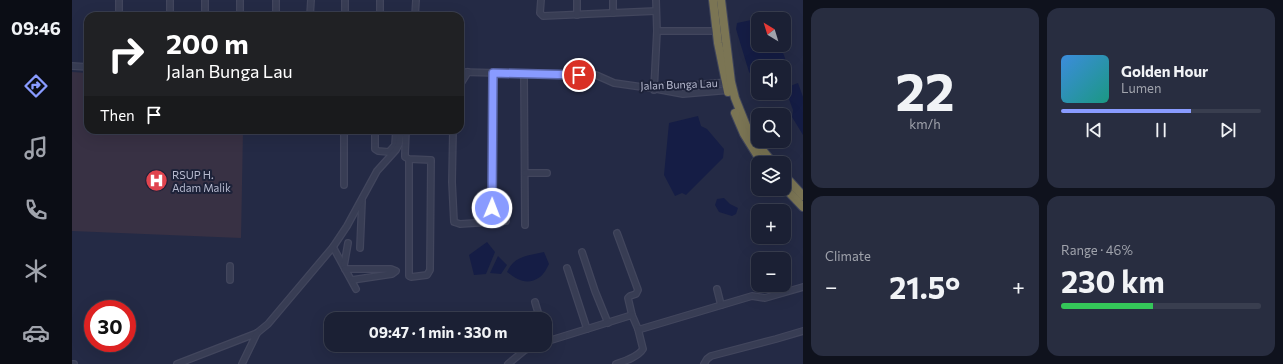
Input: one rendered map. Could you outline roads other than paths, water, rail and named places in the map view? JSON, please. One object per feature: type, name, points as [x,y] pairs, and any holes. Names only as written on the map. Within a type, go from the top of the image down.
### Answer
[{"type":"highway","points":[[713,0],[716,31],[739,124],[758,156]]},
{"type":"highway","points":[[721,0],[729,86],[747,128],[767,156]]},
{"type":"highway","points":[[791,181],[802,192]]},
{"type":"highway","points":[[791,194],[803,207]]},
{"type":"street","points":[[119,0],[119,12]]},
{"type":"street","points":[[170,0],[170,12]]},
{"type":"street","points":[[205,0],[205,12]]},
{"type":"street","points":[[240,0],[240,12]]},
{"type":"street","points":[[276,0],[276,12]]},
{"type":"street","points":[[310,12],[311,0]]},
{"type":"street","points":[[345,0],[345,12]]},
{"type":"street","points":[[380,0],[380,12]]},
{"type":"street","points":[[416,0],[416,12]]},
{"type":"street","points":[[541,0],[541,15],[577,15],[656,11]]},
{"type":"street","points":[[577,0],[577,15]]},
{"type":"street","points":[[613,0],[613,13]]},
{"type":"street","points":[[653,88],[657,31],[656,0]]},
{"type":"street","points":[[657,31],[716,31]]},
{"type":"street","points":[[72,66],[84,67]]},
{"type":"street","name":"Jalan Bunga Lau","points":[[464,72],[596,75],[614,83],[684,94],[729,86]]},
{"type":"street","points":[[464,78],[468,72]]},
{"type":"street","points":[[492,223],[493,73]]},
{"type":"street","points":[[524,74],[525,225]]},
{"type":"street","points":[[344,134],[344,185]]},
{"type":"street","points":[[375,134],[375,148],[378,151],[385,152],[389,152],[394,147],[396,134]]},
{"type":"street","points":[[177,364],[257,333],[268,324],[333,246],[347,226],[376,171],[396,150],[399,144],[400,134]]},
{"type":"street","points":[[406,134],[405,157],[409,159],[431,160],[430,270],[427,275],[412,277],[409,276],[409,159]]},
{"type":"street","points":[[454,134],[452,182],[454,222],[460,224],[506,222]]},
{"type":"street","points":[[525,173],[547,173]]},
{"type":"street","points":[[360,248],[362,199]]},
{"type":"street","points":[[616,364],[636,356],[642,350],[638,329],[632,315],[628,298],[636,294],[638,290],[617,233]]},
{"type":"street","points":[[345,268],[348,243]]},
{"type":"street","points":[[333,246],[356,289]]},
{"type":"street","points":[[582,252],[595,292],[608,323]]},
{"type":"street","points":[[230,266],[230,280]]},
{"type":"street","points":[[345,268],[384,269],[396,271],[392,274],[352,280]]},
{"type":"street","points":[[567,268],[587,329]]},
{"type":"street","points":[[638,329],[752,296],[764,298],[803,287]]},
{"type":"street","points":[[717,289],[722,305]]},
{"type":"street","points":[[535,302],[538,312]]},
{"type":"street","points":[[552,340],[632,315]]},
{"type":"street","points":[[704,364],[710,356],[776,339],[803,330]]},
{"type":"street","points":[[242,364],[257,333]]},
{"type":"street","points":[[508,364],[523,352]]},
{"type":"water","points":[[751,20],[751,52],[783,52],[786,60],[751,60],[751,74],[736,29],[737,23]]},
{"type":"water","points":[[798,83],[803,97],[803,135],[792,117],[793,110],[789,100],[791,100],[791,86]]},
{"type":"water","points":[[698,116],[701,126],[707,129],[724,149],[723,158],[686,195],[682,193],[675,196],[664,175],[669,123]]},
{"type":"water","points":[[724,198],[730,204],[738,208],[736,214],[732,216],[719,212],[715,205],[717,199]]},
{"type":"water","points":[[487,242],[495,252],[486,274],[474,275],[469,255]]},
{"type":"water","points":[[544,252],[549,264],[543,274],[535,280],[523,281],[507,272],[510,266],[518,259]]},
{"type":"water","points":[[498,256],[507,265],[501,274],[490,273]]},
{"type":"place","name":"RSUP H. Adam Malik","points":[[157,180]]}]
